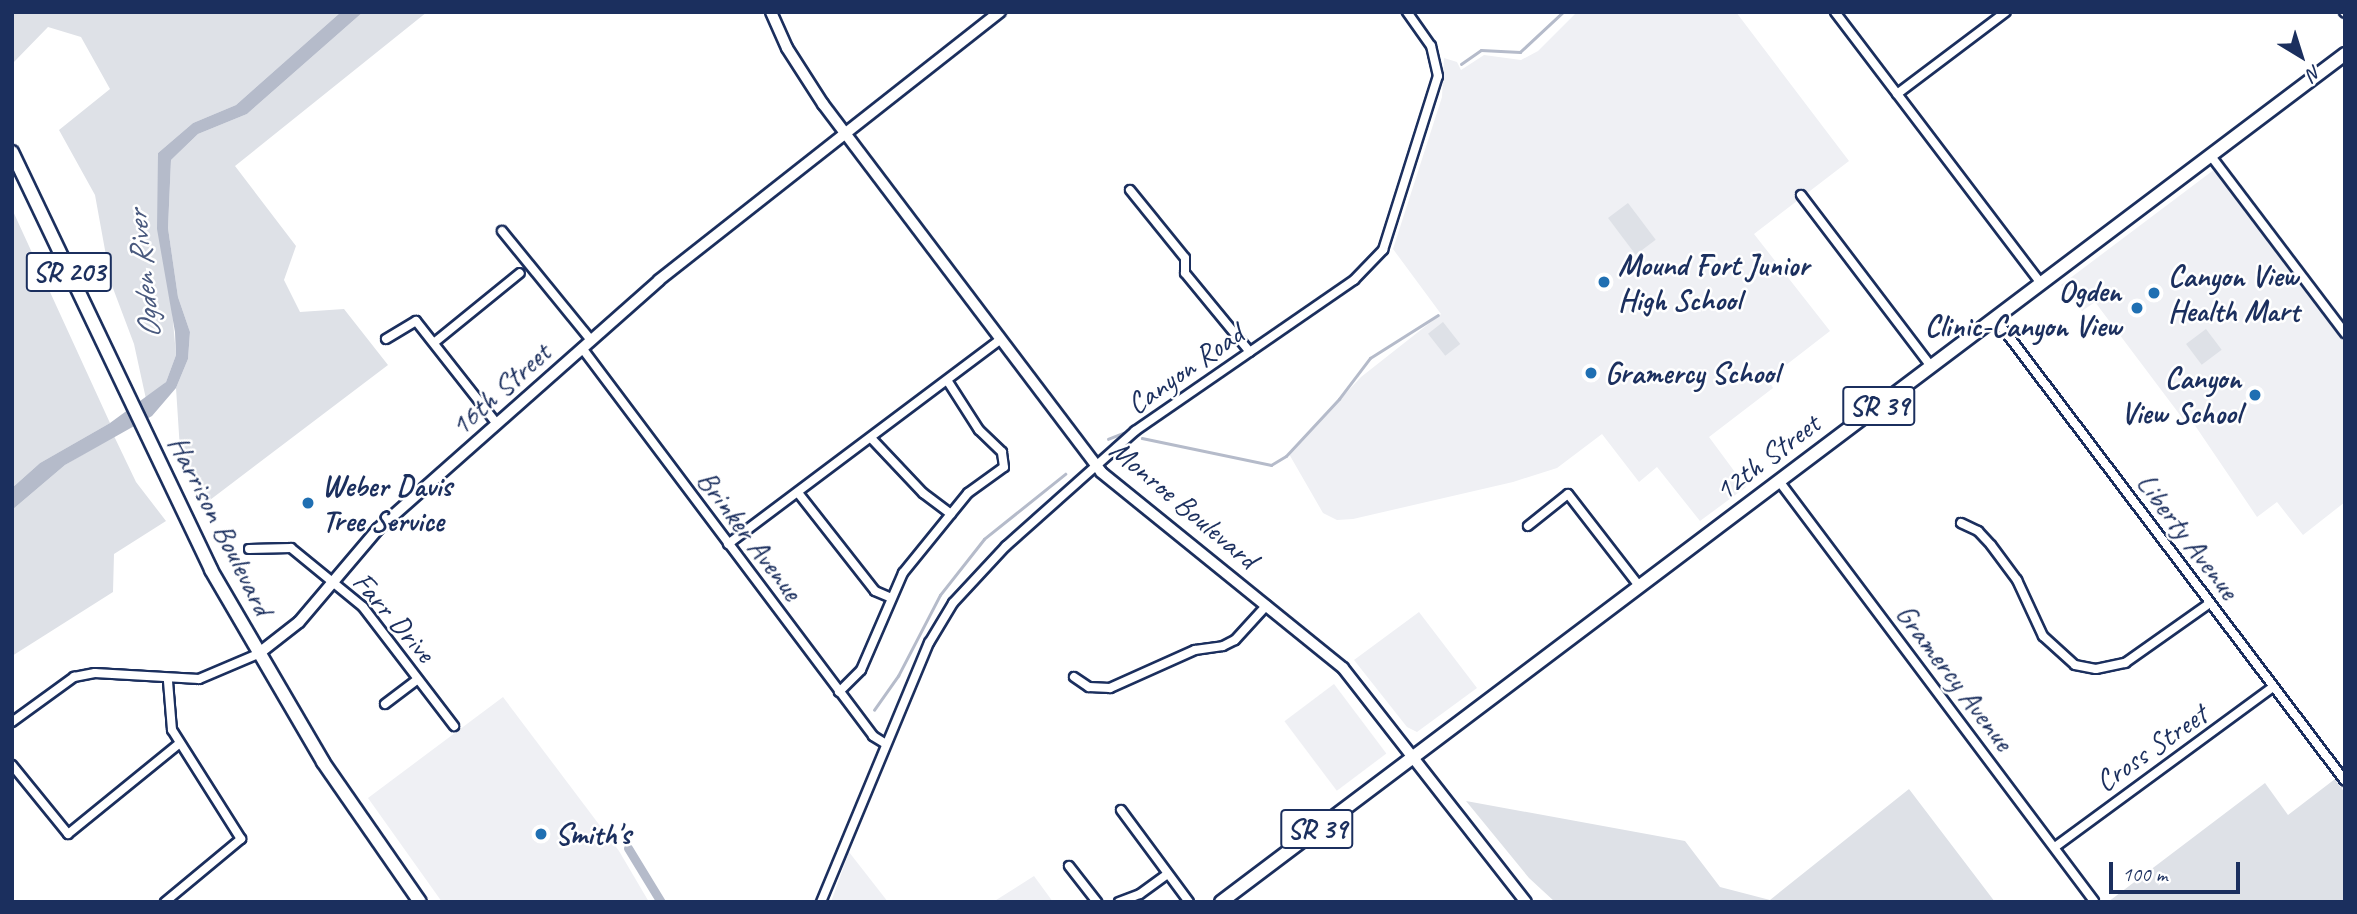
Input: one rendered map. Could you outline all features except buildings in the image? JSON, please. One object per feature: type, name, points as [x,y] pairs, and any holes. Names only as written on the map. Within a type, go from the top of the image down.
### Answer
[{"type":"main road","name":"Monroe Boulevard","points":[[771,12],[798,68],[1095,465],[1349,675],[1526,902]]},
{"type":"main road","name":"16th Street","points":[[258,654],[299,622],[378,529],[659,279],[1000,12]]},
{"type":"main road","name":"12th Street","points":[[1222,902],[2345,54]]},
{"type":"main road","name":"Harrison Boulevard","points":[[12,152],[148,439],[258,654],[360,821],[419,902]]},
{"type":"street","name":"Canyon Road","points":[[821,902],[929,643],[953,603],[1006,546],[1095,465],[1165,408],[1354,280],[1388,241],[1438,76],[1430,46],[1407,12]]},
{"type":"street","points":[[1835,12],[2042,283]]},
{"type":"street","points":[[1897,94],[2006,12]]},
{"type":"street","points":[[2211,156],[2345,334]]},
{"type":"street","points":[[1130,190],[1185,258],[1185,273],[1250,352]]},
{"type":"street","points":[[1801,195],[1931,366]]},
{"type":"street","name":"Brinker Avenue","points":[[502,231],[728,544],[873,736],[886,744]]},
{"type":"street","points":[[435,342],[520,273]]},
{"type":"street","name":"Liberty Avenue","points":[[1995,318],[2345,781]]},
{"type":"street","points":[[386,339],[412,320],[435,342],[497,424]]},
{"type":"street","points":[[728,544],[799,494],[1001,340]]},
{"type":"street","points":[[839,692],[861,670],[889,597],[968,493],[1004,467],[1005,459],[947,380]]},
{"type":"street","points":[[871,438],[923,493],[951,514]]},
{"type":"street","name":"Gramercy Avenue","points":[[1779,481],[2094,901]]},
{"type":"street","points":[[799,494],[875,591],[889,597]]},
{"type":"street","points":[[1528,526],[1568,494],[1639,586]]},
{"type":"street","points":[[1961,523],[1978,531],[1998,554],[2017,580],[2043,636],[2075,665],[2096,669],[2125,663],[2210,603]]},
{"type":"street","name":"Farr Drive","points":[[249,549],[291,548],[333,581],[363,607],[454,726]]},
{"type":"street","points":[[1074,677],[1089,687],[1110,688],[1184,654],[1223,646],[1235,640],[1267,606]]},
{"type":"street","name":"16th Street","points":[[12,722],[74,677],[95,673],[168,681],[215,675],[258,654]]},
{"type":"street","points":[[386,704],[418,679]]},
{"type":"street","points":[[165,902],[242,839],[180,743],[167,715],[168,681]]},
{"type":"street","name":"Cross Street","points":[[2055,847],[2273,687]]},
{"type":"street","points":[[12,765],[68,834],[180,743]]},
{"type":"street","points":[[1121,810],[1189,902]]},
{"type":"street","points":[[1069,866],[1097,902]]},
{"type":"street","points":[[1119,902],[1140,894],[1168,874]]},
{"type":"shaded area","points":[[12,12],[341,12],[236,105],[193,123],[158,153],[176,355],[166,382],[146,399],[134,344],[111,283],[95,195],[59,130],[110,89],[81,37],[48,27],[12,64]]},
{"type":"shaded area","points":[[363,12],[427,12],[235,166],[296,246],[284,280],[300,312],[344,309],[388,365],[206,503],[180,450],[176,388],[188,359],[190,332],[178,297],[168,228],[171,160],[198,134],[247,114]]},
{"type":"shaded area","name":"Mound Fort Junior High School","points":[[1577,12],[1736,12],[1849,161],[1754,234],[1830,331],[1768,379],[1773,388],[1709,437],[1746,487],[1700,521],[1657,467],[1639,482],[1602,434],[1557,468],[1513,482],[1353,519],[1337,520],[1323,513],[1289,454],[1361,377],[1441,314],[1393,249],[1442,97],[1444,58],[1457,62],[1461,70],[1484,55],[1521,60],[1538,51]]},
{"type":"shaded area","name":"Canyon View School","points":[[2215,169],[2345,338],[2345,502],[2303,535],[2277,502],[2257,517],[2194,424],[2183,419],[2095,302],[2082,311],[2061,285]]},
{"type":"shaded area","points":[[1628,203],[1656,240],[1636,255],[1608,218]]},
{"type":"shaded area","points":[[12,209],[110,423],[40,463],[12,488]]},
{"type":"shaded area","points":[[1443,322],[1460,344],[1445,356],[1428,334]]},
{"type":"shaded area","points":[[2206,329],[2222,350],[2202,365],[2186,344]]},
{"type":"shaded area","points":[[114,436],[136,482],[166,521],[114,554],[113,592],[12,656],[12,510],[65,465]]},
{"type":"shaded area","points":[[1419,612],[1477,688],[1417,732],[1407,727],[1354,660]]},
{"type":"shaded area","points":[[1334,684],[1386,753],[1337,791],[1284,721]]},
{"type":"shaded area","points":[[503,697],[619,851],[649,902],[442,902],[368,798]]},
{"type":"shaded area","points":[[2335,779],[2345,793],[2345,902],[2108,902],[2265,783],[2288,815]]},
{"type":"shaded area","points":[[1909,789],[1995,902],[1555,902],[1529,878],[1466,801],[1685,841],[1720,887],[1770,900]]},
{"type":"shaded area","points":[[849,852],[888,902],[831,902]]},
{"type":"shaded area","points":[[1034,876],[1053,902],[993,902]]},
{"type":"water","points":[[341,12],[363,12],[247,114],[198,134],[171,160],[168,228],[178,297],[190,332],[188,359],[176,388],[152,416],[65,465],[12,510],[12,488],[40,463],[110,423],[166,382],[176,355],[175,332],[157,229],[158,153],[193,123],[236,105]]},
{"type":"waterway","points":[[1461,64],[1481,50],[1520,52],[1563,12]]},
{"type":"waterway","points":[[1142,438],[1271,465],[1286,456],[1339,399],[1370,358],[1438,315]]},
{"type":"waterway","points":[[1108,439],[1123,433]]},
{"type":"waterway","points":[[874,710],[898,676],[940,595],[984,539],[1065,474]]},
{"type":"waterway","points":[[628,848],[661,902]]},
{"type":"place","name":"Mound Fort Junior High School","points":[[1604,282]]},
{"type":"place","name":"Canyon View Health Mart","points":[[2154,293]]},
{"type":"place","name":"Ogden Clinic-Canyon View","points":[[2137,308]]},
{"type":"place","name":"Gramercy School","points":[[1591,373]]},
{"type":"place","name":"Canyon View School","points":[[2255,395]]},
{"type":"place","name":"Weber Davis Tree Service","points":[[308,503]]},
{"type":"place","name":"Smith's","points":[[541,834]]},
{"type":"water label","name":"Ogden River","points":[[144,275]]}]
